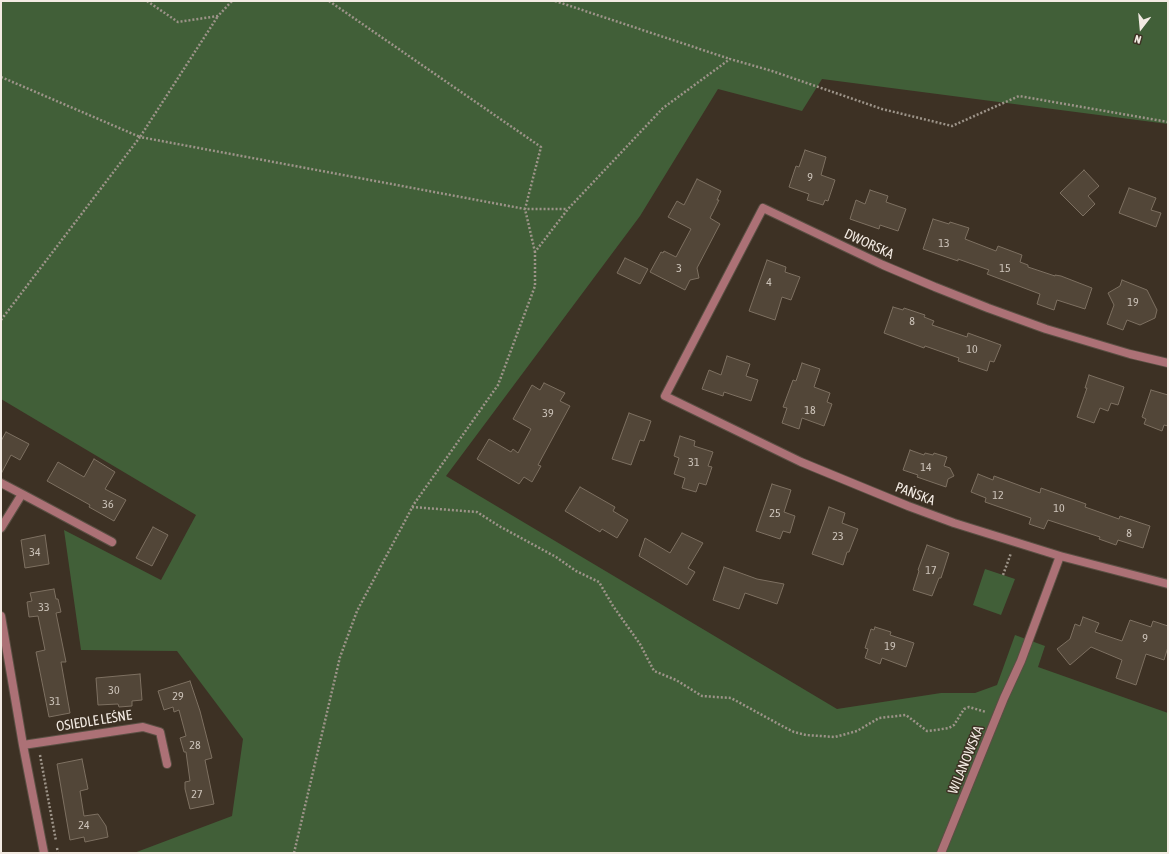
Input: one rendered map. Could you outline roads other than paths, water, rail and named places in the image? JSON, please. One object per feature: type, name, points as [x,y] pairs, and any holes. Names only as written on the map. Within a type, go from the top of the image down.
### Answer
[{"type":"street","name":"DWORSKA","points":[[664,396],[763,208],[883,265],[988,308],[1130,354],[1168,363]]},
{"type":"street","name":"PAŃSKA","points":[[664,396],[758,442],[847,482],[954,523],[1060,556],[1168,584]]},
{"type":"street","points":[[1,483],[112,542]]},
{"type":"street","points":[[1,528],[22,494]]},
{"type":"street","name":"WILANOWSKA","points":[[941,853],[1015,676],[1060,556]]},
{"type":"street","points":[[1,616],[23,745],[44,853]]},
{"type":"street","name":"OSIEDLE LEŚNE","points":[[23,745],[143,727],[160,732],[167,764]]}]
